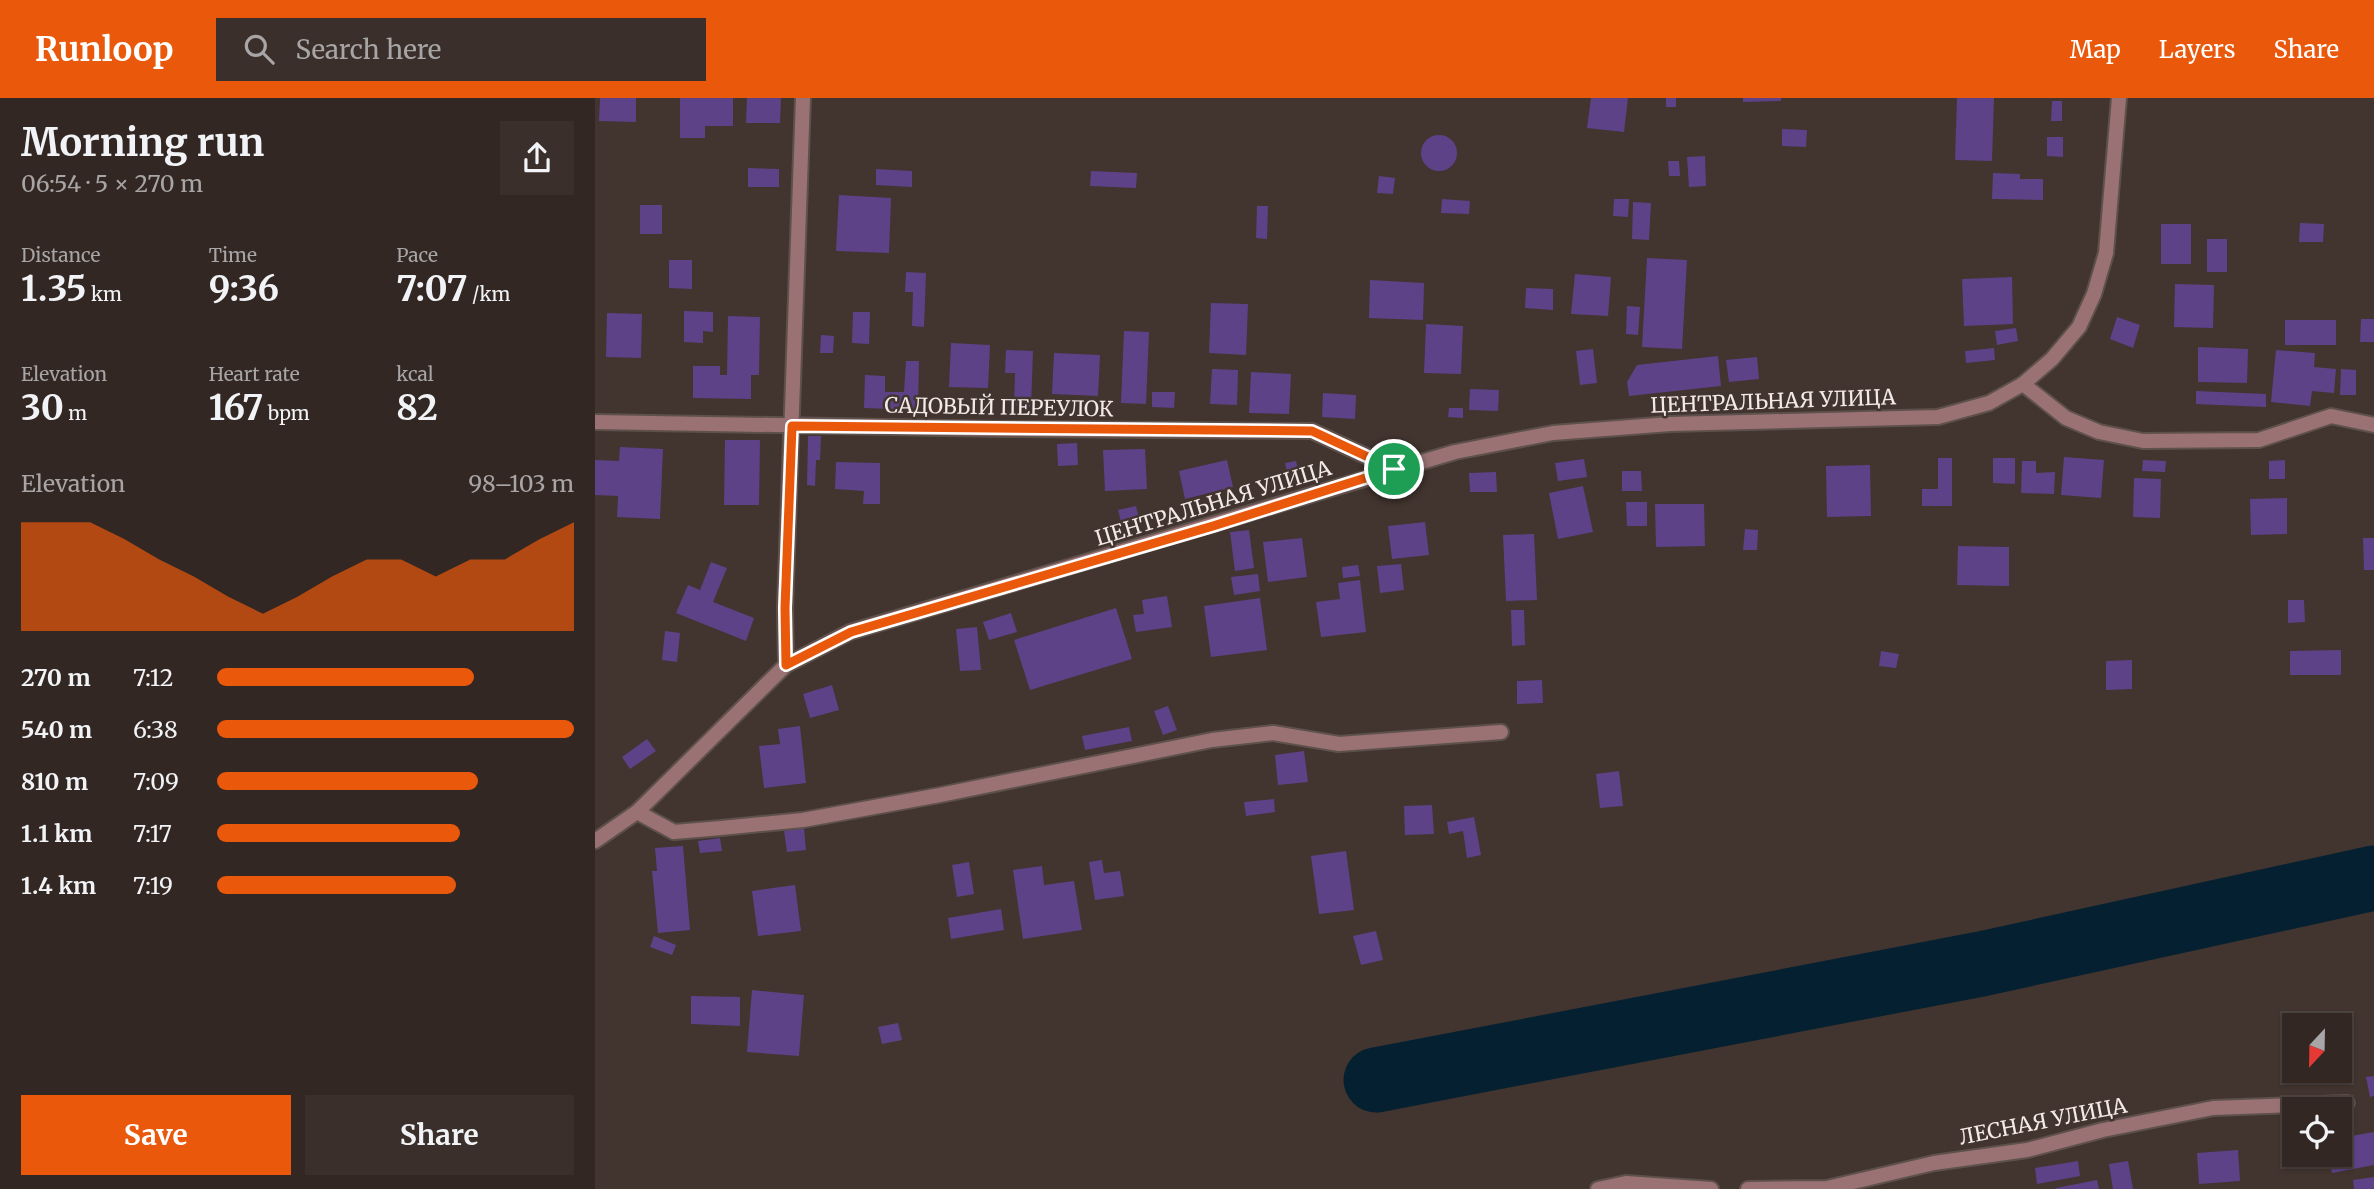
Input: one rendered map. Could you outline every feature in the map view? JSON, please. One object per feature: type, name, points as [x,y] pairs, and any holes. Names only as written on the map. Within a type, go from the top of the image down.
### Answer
[{"type":"street","points":[[786,665],[785,608],[803,98]]},
{"type":"street","name":"ЦЕНТРАЛЬНАЯ УЛИЦА","points":[[595,841],[637,812],[786,665],[851,632],[1455,452],[1553,433],[1670,424],[1938,417],[1989,403],[2023,384],[2052,359],[2079,327],[2094,294],[2106,253],[2119,98]]},
{"type":"street","points":[[2023,384],[2066,418],[2099,432],[2143,442],[2259,440],[2331,416],[2374,425]]},
{"type":"street","name":"САДОВЫЙ ПЕРЕУЛОК","points":[[595,422],[1312,431],[1394,469]]},
{"type":"street","points":[[637,812],[674,832],[721,828],[803,820],[1212,740],[1273,733],[1339,744],[1501,732]]},
{"type":"street","name":"ЛЕСНАЯ УЛИЦА","points":[[1748,1189],[1827,1188],[1934,1163],[2027,1150],[2103,1130],[2213,1108],[2282,1105]]},
{"type":"street","points":[[1598,1189],[1626,1183],[1711,1189]]},
{"type":"building","points":[[600,98],[636,98],[636,122],[599,121]]},
{"type":"building","points":[[680,98],[733,98],[733,126],[705,126],[705,138],[680,138]]},
{"type":"building","points":[[747,98],[781,98],[780,123],[746,123]]},
{"type":"building","points":[[1591,98],[1628,98],[1624,132],[1587,128]]},
{"type":"building","points":[[1666,98],[1676,98],[1676,107],[1666,107]]},
{"type":"building","points":[[1743,98],[1781,98],[1781,101],[1743,102]]},
{"type":"building","points":[[1957,98],[1994,98],[1992,161],[1955,160]]},
{"type":"building","points":[[2052,101],[2062,101],[2062,121],[2051,121]]},
{"type":"building","points":[[1782,129],[1807,130],[1806,147],[1782,146]]},
{"type":"building","points":[[1439,135],[1452,140],[1457,153],[1452,166],[1439,171],[1426,166],[1421,153],[1426,140]]},
{"type":"building","points":[[2047,137],[2063,137],[2063,157],[2047,156]]},
{"type":"building","points":[[1705,156],[1706,186],[1689,187],[1687,157]]},
{"type":"building","points":[[1668,161],[1679,161],[1680,176],[1669,176]]},
{"type":"building","points":[[748,168],[779,169],[779,187],[748,187]]},
{"type":"building","points":[[876,169],[912,171],[912,187],[876,185]]},
{"type":"building","points":[[1091,171],[1137,173],[1136,188],[1090,186]]},
{"type":"building","points":[[1993,173],[2020,174],[2020,179],[2043,179],[2043,200],[1992,199]]},
{"type":"building","points":[[1379,176],[1395,178],[1393,194],[1377,193]]},
{"type":"building","points":[[839,195],[891,198],[889,253],[836,251]]},
{"type":"building","points":[[1442,199],[1470,201],[1469,214],[1441,213]]},
{"type":"building","points":[[1614,199],[1629,199],[1628,217],[1613,216]]},
{"type":"building","points":[[1633,202],[1651,203],[1649,240],[1632,239]]},
{"type":"building","points":[[640,205],[662,205],[662,234],[640,234]]},
{"type":"building","points":[[1257,206],[1268,206],[1267,239],[1256,238]]},
{"type":"building","points":[[2300,223],[2324,224],[2323,242],[2299,242]]},
{"type":"building","points":[[2161,224],[2191,224],[2191,264],[2161,264]]},
{"type":"building","points":[[2207,239],[2227,239],[2227,272],[2207,272]]},
{"type":"building","points":[[1647,258],[1687,260],[1682,349],[1642,347]]},
{"type":"building","points":[[669,260],[692,260],[692,289],[669,288]]},
{"type":"building","points":[[906,272],[926,273],[924,327],[912,326],[913,292],[905,292]]},
{"type":"building","points":[[1575,274],[1611,277],[1608,316],[1571,314]]},
{"type":"building","points":[[2012,277],[2013,324],[1964,326],[1962,279]]},
{"type":"building","points":[[1370,280],[1424,283],[1423,320],[1369,318]]},
{"type":"building","points":[[2175,284],[2214,285],[2213,328],[2174,327]]},
{"type":"building","points":[[1526,288],[1553,289],[1553,310],[1525,308]]},
{"type":"building","points":[[1211,303],[1248,304],[1246,355],[1209,353]]},
{"type":"building","points":[[1627,306],[1640,307],[1638,335],[1626,334]]},
{"type":"building","points":[[684,311],[713,312],[713,332],[703,331],[703,343],[684,342]]},
{"type":"building","points":[[853,312],[870,312],[869,344],[852,343]]},
{"type":"building","points":[[607,313],[642,314],[641,358],[606,357]]},
{"type":"building","points":[[728,316],[760,317],[759,375],[751,375],[751,399],[693,398],[693,366],[720,366],[720,375],[727,375]]},
{"type":"building","points":[[2117,317],[2140,325],[2133,348],[2110,339]]},
{"type":"building","points":[[2361,319],[2374,319],[2374,342],[2360,342]]},
{"type":"building","points":[[2285,320],[2336,320],[2336,345],[2285,345]]},
{"type":"building","points":[[1426,324],[1463,326],[1461,374],[1424,373]]},
{"type":"building","points":[[2016,328],[2018,341],[1997,345],[1995,331]]},
{"type":"building","points":[[1124,331],[1149,332],[1146,404],[1121,403]]},
{"type":"building","points":[[821,335],[834,336],[833,353],[820,353]]},
{"type":"building","points":[[951,343],[990,345],[988,388],[949,387]]},
{"type":"building","points":[[2198,347],[2248,349],[2247,383],[2198,382]]},
{"type":"building","points":[[1994,348],[1995,360],[1966,363],[1965,351]]},
{"type":"building","points":[[1593,349],[1597,383],[1580,385],[1576,351]]},
{"type":"building","points":[[1006,350],[1033,351],[1031,407],[1014,406],[1015,373],[1005,373]]},
{"type":"building","points":[[2276,350],[2315,353],[2314,367],[2336,369],[2334,393],[2312,391],[2310,406],[2271,402]]},
{"type":"building","points":[[1054,353],[1100,355],[1098,396],[1052,394]]},
{"type":"building","points":[[1718,356],[1721,386],[1629,396],[1627,382],[1637,365]]},
{"type":"building","points":[[1757,357],[1759,379],[1729,382],[1726,360]]},
{"type":"building","points":[[906,361],[919,361],[918,410],[864,408],[865,375],[885,376],[885,392],[904,392]]},
{"type":"building","points":[[1212,369],[1238,370],[1237,405],[1210,404]]},
{"type":"building","points":[[2341,369],[2356,370],[2356,395],[2340,395]]},
{"type":"building","points":[[1251,372],[1291,374],[1289,414],[1249,413]]},
{"type":"building","points":[[1470,389],[1499,390],[1498,411],[1469,410]]},
{"type":"building","points":[[2196,391],[2266,394],[2266,407],[2196,404]]},
{"type":"building","points":[[1152,392],[1175,392],[1174,408],[1152,407]]},
{"type":"building","points":[[1323,393],[1356,395],[1355,419],[1322,417]]},
{"type":"building","points":[[1449,408],[1463,408],[1463,418],[1448,417]]},
{"type":"building","points":[[808,436],[821,436],[820,460],[816,460],[815,486],[807,485]]},
{"type":"building","points":[[725,440],[760,440],[759,505],[724,505]]},
{"type":"building","points":[[1077,443],[1078,465],[1058,466],[1057,444]]},
{"type":"building","points":[[620,447],[663,449],[660,519],[617,517],[618,496],[595,495],[595,460],[619,461]]},
{"type":"building","points":[[1145,449],[1147,489],[1105,491],[1103,450]]},
{"type":"building","points":[[2064,457],[2104,460],[2101,498],[2061,495]]},
{"type":"building","points":[[1938,458],[1952,458],[1952,506],[1922,506],[1922,489],[1938,489]]},
{"type":"building","points":[[1993,458],[2015,458],[2015,484],[1993,483]]},
{"type":"building","points":[[1584,459],[1587,477],[1558,481],[1555,463]]},
{"type":"building","points":[[1227,460],[1233,487],[1185,499],[1179,471]]},
{"type":"building","points":[[2143,460],[2166,461],[2165,472],[2142,471]]},
{"type":"building","points":[[2285,460],[2285,479],[2269,479],[2269,461]]},
{"type":"building","points":[[1296,461],[1298,469],[1287,472],[1285,463]]},
{"type":"building","points":[[2022,461],[2036,461],[2036,473],[2055,472],[2054,494],[2021,493]]},
{"type":"building","points":[[836,462],[880,463],[880,504],[863,504],[864,491],[835,489]]},
{"type":"building","points":[[1870,465],[1871,516],[1827,517],[1826,466]]},
{"type":"building","points":[[1622,471],[1641,471],[1642,491],[1622,491]]},
{"type":"building","points":[[1496,472],[1497,492],[1470,492],[1469,473]]},
{"type":"building","points":[[2134,478],[2161,479],[2160,518],[2133,517]]},
{"type":"building","points":[[1583,486],[1593,532],[1558,539],[1549,493]]},
{"type":"building","points":[[2287,498],[2287,534],[2251,535],[2250,499]]},
{"type":"building","points":[[1626,502],[1647,502],[1647,526],[1627,526]]},
{"type":"building","points":[[1655,504],[1704,504],[1705,546],[1656,547]]},
{"type":"building","points":[[1136,506],[1139,518],[1121,522],[1118,510]]},
{"type":"building","points":[[1425,522],[1429,555],[1392,559],[1388,526]]},
{"type":"building","points":[[1745,529],[1758,530],[1757,550],[1743,550]]},
{"type":"building","points":[[1249,530],[1254,568],[1235,571],[1230,532]]},
{"type":"building","points":[[1534,534],[1537,600],[1506,601],[1503,535]]},
{"type":"building","points":[[1302,538],[1307,577],[1268,582],[1263,542]]},
{"type":"building","points":[[2363,538],[2374,538],[2374,570],[2364,570]]},
{"type":"building","points":[[1958,546],[2009,547],[2009,586],[1957,585]]},
{"type":"building","points":[[711,562],[727,568],[713,602],[754,618],[746,641],[676,613],[688,585],[700,590]]},
{"type":"building","points":[[1401,564],[1404,590],[1380,593],[1377,566]]},
{"type":"building","points":[[1358,565],[1360,576],[1343,578],[1342,567]]},
{"type":"building","points":[[1258,574],[1260,591],[1234,595],[1231,577]]},
{"type":"building","points":[[1360,580],[1366,632],[1321,637],[1316,602],[1340,599],[1338,583]]},
{"type":"building","points":[[1167,596],[1172,627],[1136,632],[1133,615],[1144,614],[1142,600]]},
{"type":"building","points":[[1260,598],[1267,650],[1211,657],[1204,606]]},
{"type":"building","points":[[2288,600],[2304,600],[2305,622],[2288,623]]},
{"type":"building","points":[[1116,608],[1132,659],[1030,690],[1014,640]]},
{"type":"building","points":[[1511,610],[1524,610],[1525,645],[1512,646]]},
{"type":"building","points":[[1011,613],[1017,632],[989,640],[983,622]]},
{"type":"building","points":[[977,627],[981,670],[960,671],[956,629]]},
{"type":"building","points":[[665,631],[680,633],[677,662],[662,660]]},
{"type":"building","points":[[2341,650],[2341,675],[2290,675],[2290,651]]},
{"type":"building","points":[[1881,651],[1899,654],[1896,668],[1879,666]]},
{"type":"building","points":[[2132,660],[2132,689],[2106,690],[2106,661]]},
{"type":"building","points":[[1542,680],[1543,703],[1517,704],[1517,681]]},
{"type":"building","points":[[832,685],[839,710],[810,718],[803,694]]},
{"type":"building","points":[[1168,706],[1177,730],[1163,735],[1154,711]]},
{"type":"building","points":[[800,726],[806,783],[764,788],[759,746],[780,744],[778,729]]},
{"type":"building","points":[[1129,727],[1132,741],[1085,750],[1082,736]]},
{"type":"building","points":[[647,739],[656,751],[630,769],[622,757]]},
{"type":"building","points":[[1304,751],[1308,782],[1278,785],[1275,755]]},
{"type":"building","points":[[1619,771],[1623,806],[1600,808],[1596,774]]},
{"type":"building","points":[[1274,799],[1275,812],[1246,816],[1244,802]]},
{"type":"building","points":[[1432,805],[1434,834],[1405,835],[1404,806]]},
{"type":"building","points":[[1474,817],[1481,855],[1467,858],[1463,831],[1449,834],[1447,822]]},
{"type":"building","points":[[804,828],[806,850],[787,852],[784,831]]},
{"type":"building","points":[[720,838],[722,851],[700,853],[698,841]]},
{"type":"building","points":[[683,846],[690,930],[658,933],[652,871],[657,871],[655,848]]},
{"type":"building","points":[[1346,851],[1354,910],[1319,914],[1311,856]]},
{"type":"building","points":[[1102,860],[1104,873],[1120,871],[1124,896],[1095,900],[1089,862]]},
{"type":"building","points":[[969,862],[974,894],[957,897],[952,865]]},
{"type":"building","points":[[1042,866],[1044,885],[1074,881],[1082,930],[1023,939],[1013,870]]},
{"type":"building","points":[[795,885],[801,931],[758,936],[752,891]]},
{"type":"building","points":[[1001,909],[1004,930],[951,939],[948,918]]},
{"type":"building","points":[[1376,931],[1383,960],[1361,965],[1353,936]]},
{"type":"building","points":[[654,936],[676,945],[672,955],[650,947]]},
{"type":"building","points":[[752,990],[804,995],[799,1056],[747,1052]]},
{"type":"building","points":[[691,996],[740,997],[740,1026],[691,1024]]},
{"type":"building","points":[[898,1023],[902,1040],[882,1044],[878,1027]]},
{"type":"building","points":[[2374,1076],[2374,1096],[2370,1097],[2366,1077]]},
{"type":"building","points":[[2374,1132],[2374,1165],[2332,1173],[2331,1167],[2352,1167],[2352,1136]]},
{"type":"building","points":[[2238,1150],[2240,1181],[2199,1184],[2197,1153]]},
{"type":"building","points":[[2078,1161],[2080,1176],[2037,1184],[2035,1168]]},
{"type":"building","points":[[2128,1161],[2133,1189],[2113,1189],[2109,1164]]},
{"type":"building","points":[[2374,1177],[2374,1189],[2354,1189],[2353,1180]]},
{"type":"building","points":[[2097,1180],[2099,1189],[2056,1189],[2056,1188]]},
{"type":"waterway","points":[[1376,1080],[1981,964],[2374,878]]},
{"type":"route","points":[[792,426],[1312,431],[1394,469],[1213,526],[851,632],[786,665],[785,608],[792,426]]}]
